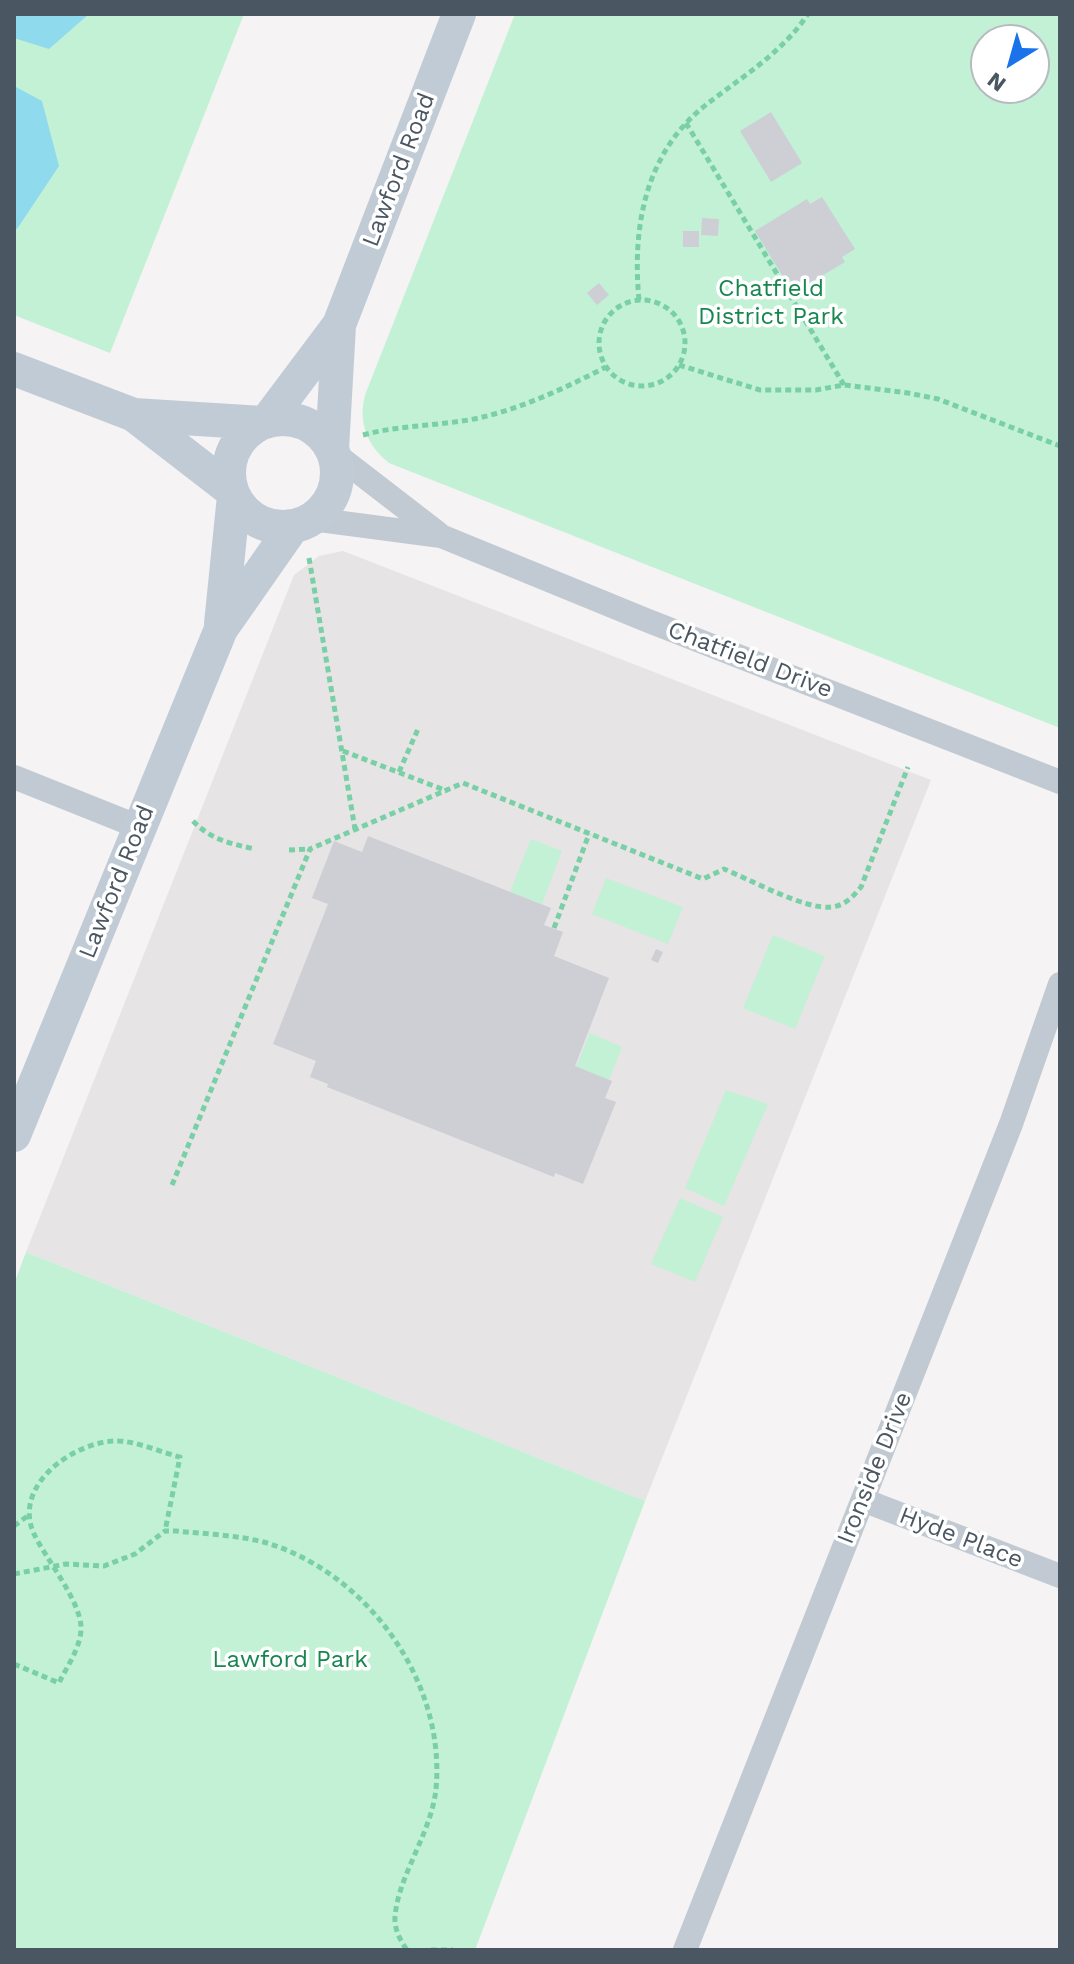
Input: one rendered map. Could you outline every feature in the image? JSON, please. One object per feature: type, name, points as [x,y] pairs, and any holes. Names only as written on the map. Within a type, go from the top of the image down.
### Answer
[{"type":"street","name":"Lawford Road","points":[[264,422],[339,325],[459,14]]},
{"type":"street","name":"Lawford Road","points":[[339,325],[343,446]]},
{"type":"street","points":[[14,369],[134,415],[233,493],[246,512],[262,523],[303,523],[327,506],[336,487],[343,446],[307,424],[289,419],[264,422],[134,415]]},
{"type":"street","points":[[233,493],[229,471],[233,452],[243,436],[264,422]]},
{"type":"street","name":"Chatfield Drive","points":[[343,446],[441,536]]},
{"type":"street","name":"Lawford Road","points":[[221,629],[233,493]]},
{"type":"street","name":"Lawford Road","points":[[14,1135],[221,629],[303,523]]},
{"type":"street","name":"Chatfield Drive","points":[[303,523],[441,536],[1060,782]]},
{"type":"street","points":[[14,777],[139,827]]},
{"type":"street","name":"Ironside Drive","points":[[685,1950],[1011,1124],[1060,984]]},
{"type":"street","name":"Hyde Place","points":[[863,1500],[1060,1576]]},
{"type":"path","points":[[639,300],[635,258],[644,201],[657,166],[686,123],[773,53],[808,14]]},
{"type":"path","points":[[686,123],[844,385]]},
{"type":"path","points":[[639,300],[661,305],[678,320],[685,342],[679,365],[661,381],[637,385],[625,383],[606,367],[599,342],[606,318],[615,309],[639,300]]},
{"type":"path","points":[[679,365],[760,390],[787,392],[844,385],[938,399],[1060,446]]},
{"type":"path","points":[[343,446],[392,427],[443,423],[501,412],[533,402],[606,367]]},
{"type":"path","points":[[309,557],[355,829]]},
{"type":"path","points":[[399,772],[418,729]]},
{"type":"path","points":[[343,751],[448,791]]},
{"type":"path","points":[[289,850],[310,849],[463,783],[703,879],[724,869],[811,904],[830,908],[850,901],[861,887],[908,767]]},
{"type":"path","points":[[193,821],[204,833],[233,845],[255,849]]},
{"type":"path","points":[[554,928],[589,834]]},
{"type":"path","points":[[172,1185],[310,849]]},
{"type":"path","points":[[14,1664],[59,1683],[80,1641],[81,1624],[70,1593],[50,1566],[29,1515],[34,1491],[54,1466],[80,1449],[116,1440],[180,1457],[165,1531]]},
{"type":"path","points":[[14,1526],[29,1515]]},
{"type":"path","points":[[14,1574],[50,1566],[104,1566],[135,1554],[165,1531],[176,1531],[268,1543],[307,1561],[355,1592],[384,1622],[404,1656],[426,1706],[436,1758],[436,1790],[427,1829],[395,1917],[398,1937],[407,1950]]},
{"type":"path","points":[[431,1950],[453,1950]]},
{"type":"shaded area","points":[[343,551],[931,780],[645,1501],[26,1252],[294,575],[319,556]]},
{"type":"green space","points":[[14,14],[244,14],[110,353],[14,315]]},
{"type":"green space","name":"Chatfield District Park","points":[[515,14],[1060,14],[1060,728],[389,463],[375,449],[366,433],[363,405]]},
{"type":"green space","points":[[531,839],[562,851],[542,904],[510,892]]},
{"type":"green space","points":[[606,878],[683,907],[668,944],[592,914]]},
{"type":"green space","points":[[773,935],[825,956],[795,1029],[743,1008]]},
{"type":"green space","points":[[590,1033],[622,1047],[609,1080],[576,1067]]},
{"type":"green space","points":[[726,1090],[768,1104],[724,1206],[685,1188]]},
{"type":"green space","points":[[680,1198],[723,1217],[695,1282],[651,1264]]},
{"type":"green space","name":"Lawford Park","points":[[26,1252],[645,1501],[475,1950],[14,1950],[14,1284]]},
{"type":"water","points":[[14,14],[89,14],[49,49],[14,38]]},
{"type":"water","points":[[14,86],[42,101],[59,166],[17,229],[14,227]]},
{"type":"building","points":[[771,112],[802,163],[771,182],[740,131]]},
{"type":"building","points":[[822,197],[855,249],[842,257],[845,262],[793,293],[755,231],[807,199],[810,204]]},
{"type":"building","points":[[702,218],[719,219],[718,236],[701,235]]},
{"type":"building","points":[[683,231],[699,231],[699,247],[683,247]]},
{"type":"building","points":[[599,283],[609,295],[597,305],[587,293]]},
{"type":"building","points":[[368,836],[551,908],[544,925],[563,932],[554,956],[609,978],[575,1066],[612,1081],[605,1098],[616,1102],[583,1184],[555,1173],[554,1177],[327,1087],[328,1084],[310,1077],[316,1061],[273,1044],[328,904],[312,898],[334,841],[362,852]]},
{"type":"building","points":[[656,949],[663,952],[658,963],[651,960]]}]
